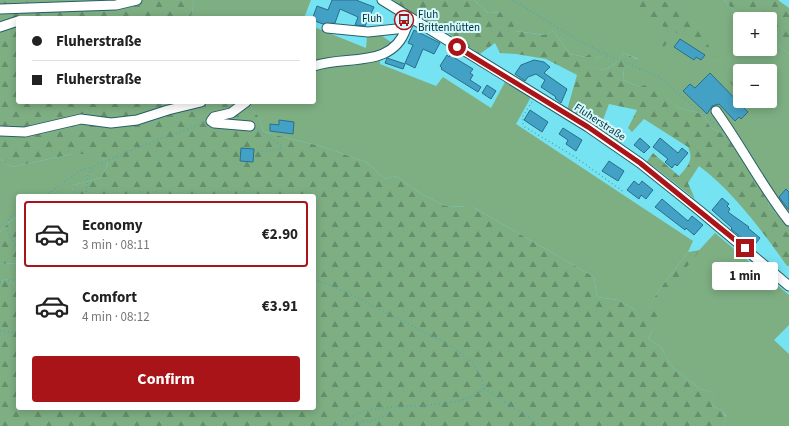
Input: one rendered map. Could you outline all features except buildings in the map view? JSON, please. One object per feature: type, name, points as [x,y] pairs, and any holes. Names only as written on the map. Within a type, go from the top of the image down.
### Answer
[{"type":"street","points":[[0,9],[116,5],[137,0]]},
{"type":"street","name":"Fluherstraße","points":[[382,0],[588,127],[640,163],[789,286]]},
{"type":"street","points":[[24,16],[29,8]]},
{"type":"street","points":[[316,66],[378,56],[390,51],[398,45],[412,19]]},
{"type":"street","points":[[0,27],[16,22]]},
{"type":"street","name":"Fluh","points":[[327,28],[368,32],[406,28]]},
{"type":"street","points":[[0,132],[25,132],[81,118],[111,124],[137,120],[194,104]]},
{"type":"street","points":[[244,104],[237,110],[214,117],[211,121],[214,123],[250,126]]},
{"type":"street","points":[[716,112],[757,173],[765,190],[789,221]]},
{"type":"path","points":[[513,0],[574,38],[601,52],[659,77],[720,129]]},
{"type":"path","points":[[536,96],[523,116],[523,124],[575,157],[624,192]]},
{"type":"path","points":[[48,194],[80,171],[160,139],[211,121]]},
{"type":"path","points":[[250,126],[282,146],[281,149],[258,152]]},
{"type":"path","points":[[86,194],[88,174],[96,165]]},
{"type":"path","points":[[16,213],[11,216],[6,224],[8,232],[16,246]]},
{"type":"path","points":[[0,282],[16,279]]},
{"type":"path","points":[[316,280],[346,292],[451,346],[473,363],[482,380],[484,389],[542,426]]},
{"type":"path","points":[[0,331],[16,333]]},
{"type":"path","points":[[335,426],[362,412],[442,403],[474,397],[484,389]]},
{"type":"path","points":[[359,426],[358,424],[363,420],[368,422],[390,413],[388,409]]},
{"type":"green space","points":[[0,0],[194,0],[191,16],[16,16],[16,104],[188,104],[189,106],[207,104],[249,104],[258,116],[264,132],[324,147],[366,162],[385,179],[396,176],[420,193],[445,206],[473,207],[594,277],[597,297],[618,300],[636,310],[647,310],[659,290],[688,252],[700,250],[675,282],[660,308],[656,324],[648,339],[660,346],[673,368],[700,389],[716,393],[712,406],[722,410],[726,417],[723,426],[0,426],[0,282],[6,279],[16,284],[16,410],[316,410],[316,194],[71,194],[74,185],[101,178],[108,164],[99,154],[72,154],[12,167],[0,159]]},
{"type":"green space","points":[[194,0],[311,0],[305,16],[191,16]]},
{"type":"green space","points":[[393,0],[474,0],[488,13],[502,12],[512,18],[515,31],[544,35],[553,31],[570,54],[585,57],[595,51],[606,55],[597,58],[595,68],[604,70],[615,64],[624,53],[639,60],[624,69],[623,80],[639,87],[651,83],[678,108],[704,114],[710,127],[731,138],[768,194],[769,209],[789,221],[789,266],[787,266],[768,239],[735,199],[699,166],[688,183],[695,199],[653,166],[645,164],[653,153],[679,176],[689,163],[690,152],[688,147],[644,119],[632,132],[628,128],[637,110],[609,104],[603,120],[622,143],[613,141],[567,110],[577,75],[546,59],[500,53],[495,43],[480,54],[440,28],[399,7]]},
{"type":"green space","points":[[474,0],[724,0],[735,12],[733,12],[733,56],[777,56],[777,45],[789,54],[789,221],[769,209],[768,194],[731,138],[710,127],[704,114],[678,108],[651,84],[639,87],[623,80],[624,69],[638,59],[624,53],[615,64],[604,70],[594,68],[597,58],[605,55],[585,57],[570,54],[553,31],[545,35],[515,31],[502,12],[488,13]]},
{"type":"green space","points":[[630,0],[662,0],[694,22],[710,48],[733,72],[733,86],[711,56],[675,32],[664,47],[661,44],[670,32]]},
{"type":"green space","points":[[724,0],[778,0],[789,8],[789,54],[777,45],[777,12],[735,12]]},
{"type":"green space","points":[[316,28],[366,48],[367,37],[381,35],[392,43],[379,52],[380,64],[436,86],[443,77],[491,108],[505,82],[531,97],[516,124],[693,241],[688,252],[659,290],[647,311],[636,310],[618,300],[597,297],[594,277],[473,207],[445,206],[420,193],[396,176],[385,179],[366,162],[324,147],[264,132],[258,116],[249,104],[316,104]]},
{"type":"green space","points":[[72,154],[99,154],[108,164],[101,178],[74,185],[71,194],[16,194],[16,218],[10,221],[0,232],[0,159],[12,167]]},
{"type":"green space","points":[[16,218],[16,263],[0,264],[0,232],[10,221]]},
{"type":"green space","points":[[715,233],[789,295],[789,325],[774,340],[789,354],[789,426],[723,426],[726,416],[722,410],[712,406],[715,393],[700,389],[673,368],[660,346],[648,339],[654,327],[660,307],[677,277]]},
{"type":"green space","points":[[16,263],[16,284],[6,279],[0,282],[0,264]]},
{"type":"place","name":"Fluh Brittenhütten","points":[[404,20]]},
{"type":"route","points":[[457,47],[588,127],[640,163],[745,248]]}]
